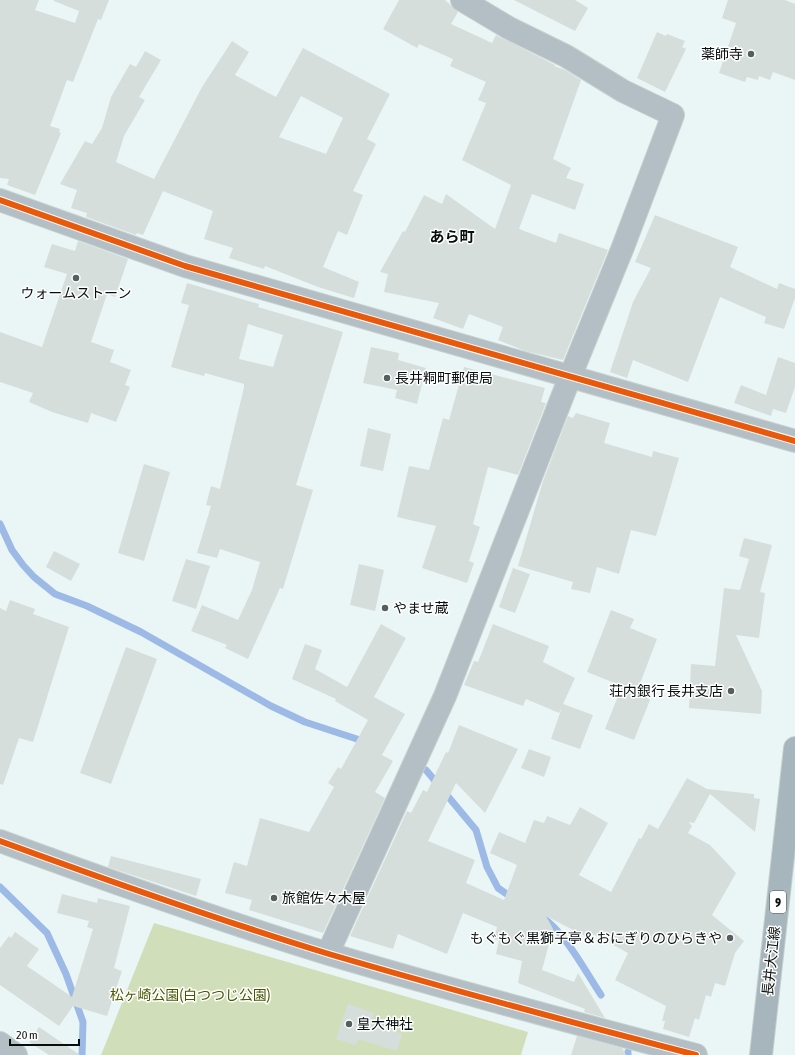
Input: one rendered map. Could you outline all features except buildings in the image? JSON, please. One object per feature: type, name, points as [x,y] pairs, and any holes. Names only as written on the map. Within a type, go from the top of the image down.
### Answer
[{"type":"main road","name":"長井大江線","points":[[761,1055],[791,823],[795,748]]},
{"type":"street","points":[[328,954],[445,696],[570,377],[623,247],[673,115],[623,91],[566,56],[509,28],[462,0]]},
{"type":"street","points":[[0,200],[185,266],[795,441]]},
{"type":"street","points":[[0,841],[148,895],[328,954],[528,1011],[696,1055]]},
{"type":"street","points":[[0,1043],[16,1055]]},
{"type":"green space","name":"松ヶ崎公園(白つつじ公園)","points":[[154,923],[528,1032],[521,1055],[101,1055]]},
{"type":"waterway","points":[[0,524],[12,550],[23,565],[34,577],[55,594],[87,606],[141,632],[271,706],[305,722],[366,742]]},
{"type":"waterway","points":[[418,767],[426,770],[476,830],[487,867],[498,888],[514,899]]},
{"type":"waterway","points":[[0,887],[47,933],[66,974],[83,1022],[82,1055]]},
{"type":"waterway","points":[[543,918],[551,924],[567,943],[601,995]]},
{"type":"cycle path","points":[[0,200],[185,266],[795,441]]},
{"type":"cycle path","points":[[0,841],[164,900],[329,954],[512,1006],[696,1055]]},
{"type":"place","name":"薬師寺","points":[[751,54]]},
{"type":"place","name":"ウォームストーン","points":[[76,278]]},
{"type":"place","name":"長井粡町郵便局","points":[[387,378]]},
{"type":"place","name":"やませ蔵","points":[[385,608]]},
{"type":"place","name":"荘内銀行 長井支店","points":[[731,691]]},
{"type":"place","name":"旅館佐々木屋","points":[[274,898]]},
{"type":"place","name":"もぐもぐ黒獅子亭＆おにぎりのひらきや","points":[[730,938]]},
{"type":"place","name":"皇大神社","points":[[349,1024]]},
{"type":"district","name":"あら町","points":[[452,236]]}]
